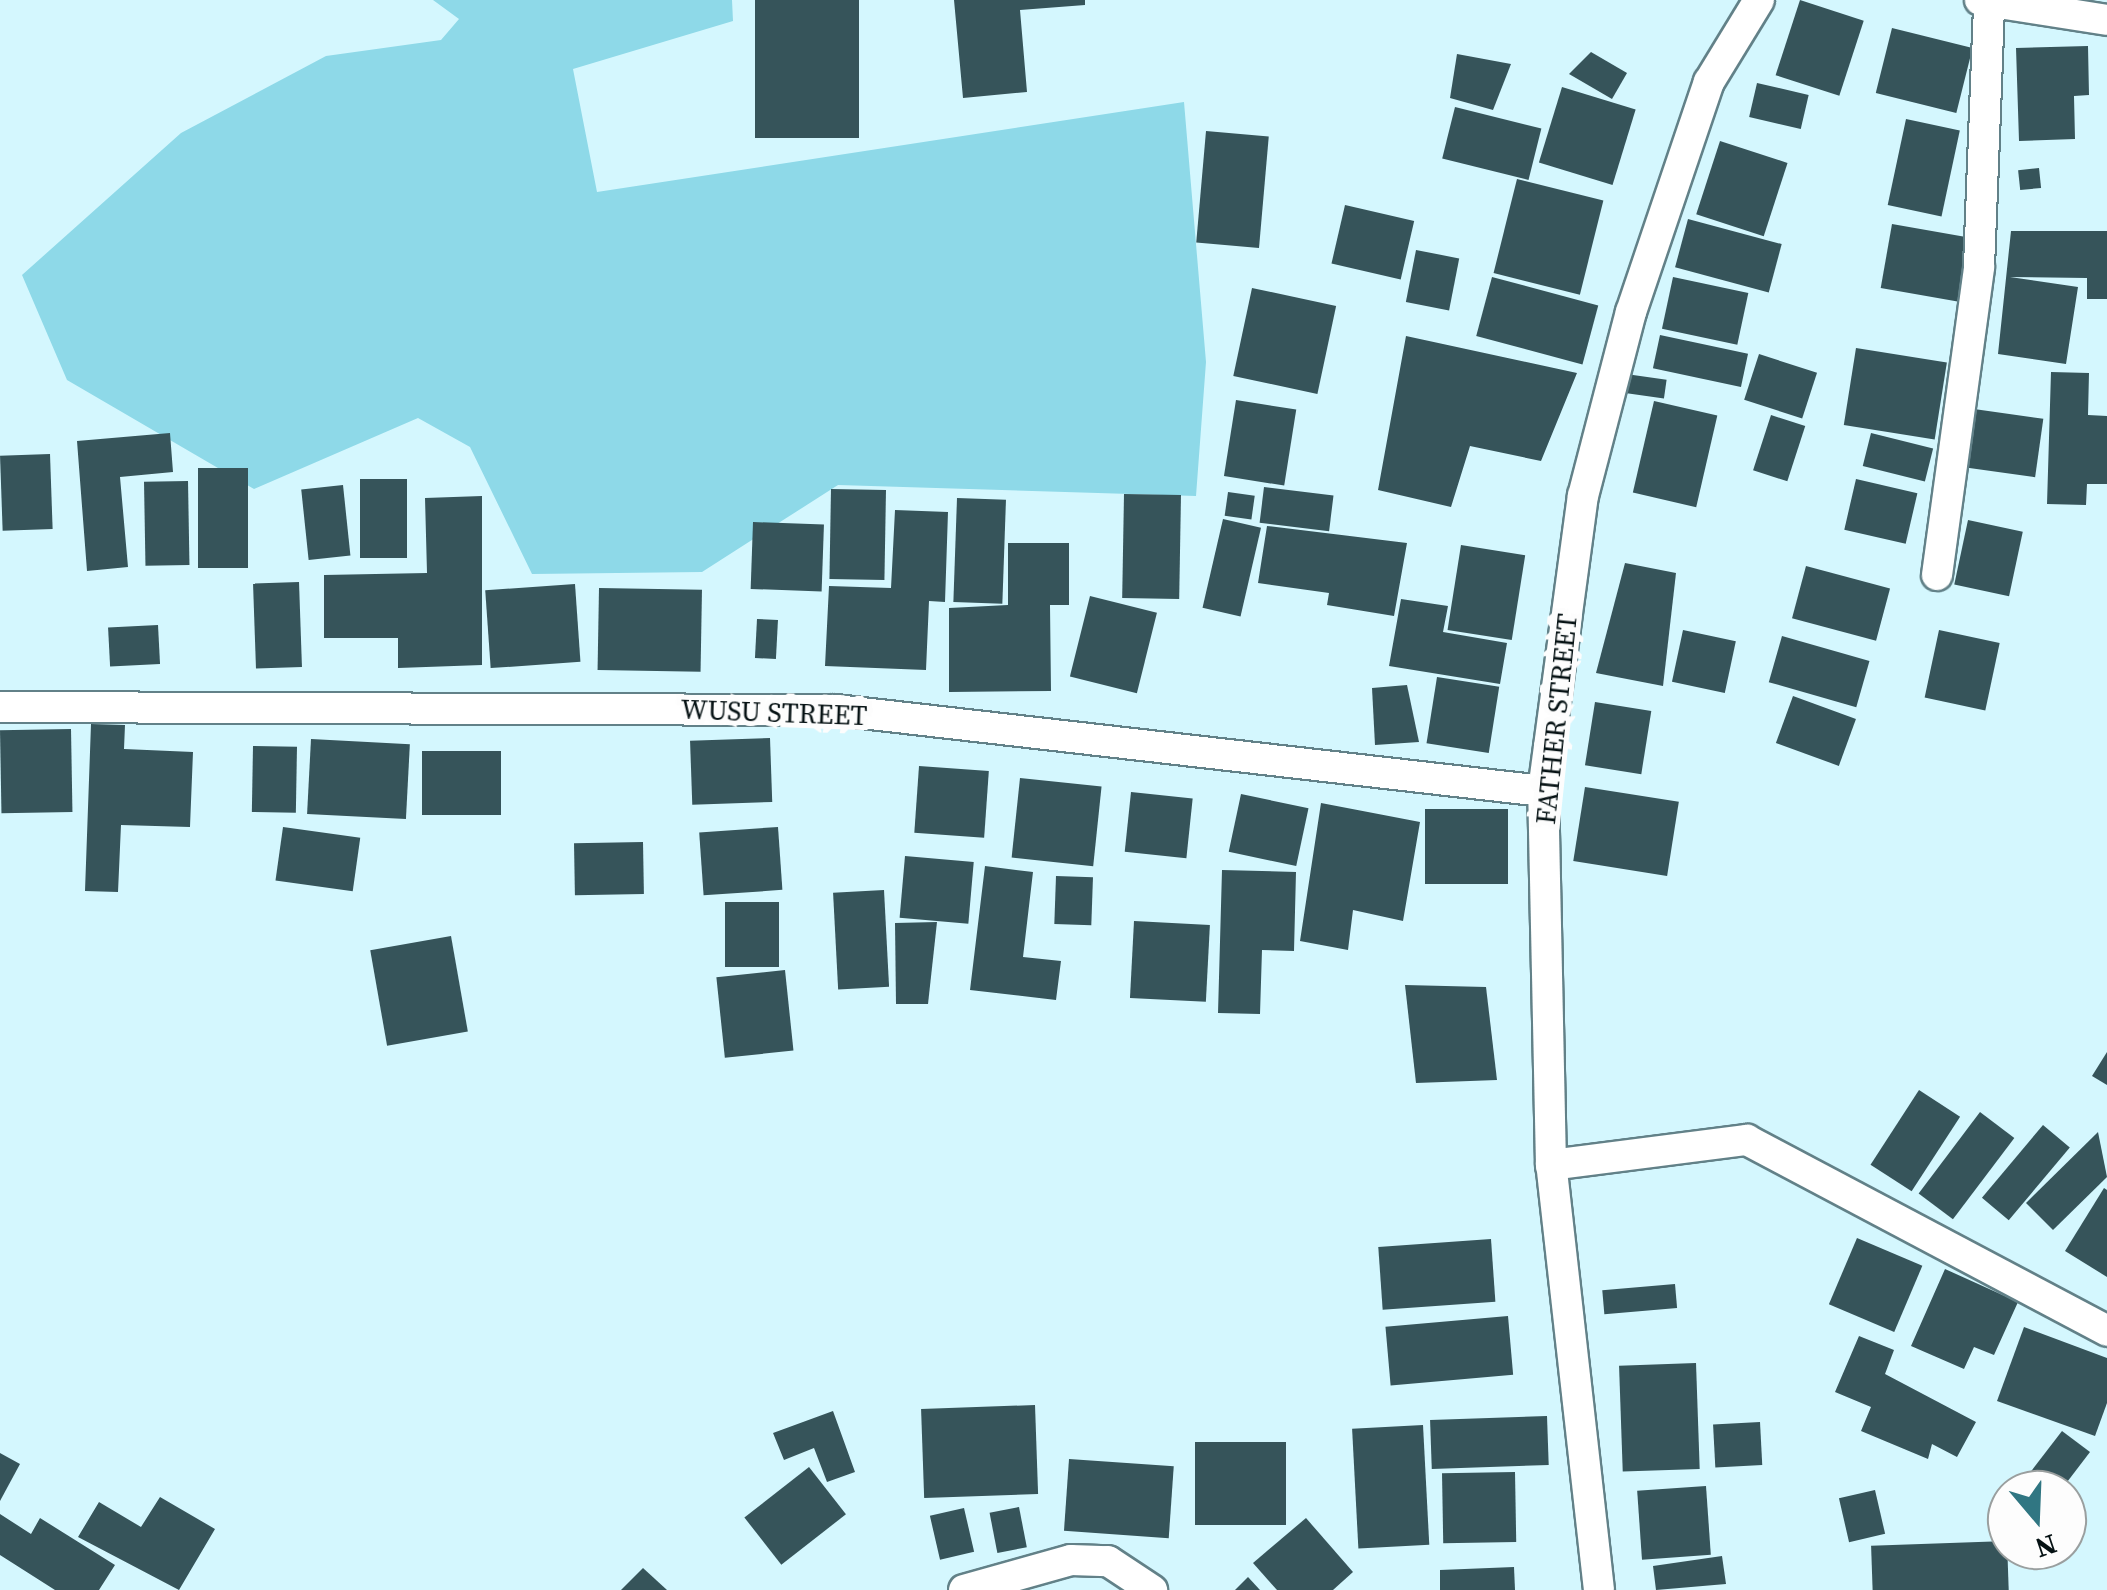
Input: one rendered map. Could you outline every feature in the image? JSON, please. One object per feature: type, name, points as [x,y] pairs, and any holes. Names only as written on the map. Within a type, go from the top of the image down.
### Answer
[{"type":"street","name":"FATHER STREET","points":[[1600,1590],[1551,1166],[1543,791],[1583,496],[1630,312],[1710,82],[1759,0]]},
{"type":"street","points":[[1937,574],[1979,267],[1984,2],[2107,20]]},
{"type":"street","name":"WUSU STREET","points":[[0,707],[836,710],[1543,791]]},
{"type":"street","points":[[1551,1166],[1747,1140],[2107,1331]]},
{"type":"street","points":[[964,1590],[1071,1560],[1108,1561],[1152,1590]]},
{"type":"shaded area","points":[[433,0],[732,0],[733,21],[573,69],[597,192],[1184,102],[1206,362],[1196,496],[838,485],[702,572],[532,574],[470,447],[418,418],[254,489],[67,380],[22,275],[181,133],[326,56],[441,40],[459,19]]},
{"type":"building","points":[[755,0],[859,0],[859,138],[755,138]]},
{"type":"building","points":[[954,0],[1085,0],[1085,5],[1020,10],[1027,92],[963,98]]},
{"type":"building","points":[[1800,0],[1864,21],[1839,96],[1776,75]]},
{"type":"building","points":[[1892,28],[1973,48],[1956,113],[1876,93]]},
{"type":"building","points":[[2088,46],[2089,95],[2074,96],[2075,139],[2019,141],[2016,48]]},
{"type":"building","points":[[1591,52],[1627,73],[1612,99],[1569,74]]},
{"type":"building","points":[[1457,54],[1511,64],[1493,110],[1450,98]]},
{"type":"building","points":[[1757,83],[1809,95],[1801,129],[1749,117]]},
{"type":"building","points":[[1562,87],[1636,110],[1613,185],[1539,163]]},
{"type":"building","points":[[1455,107],[1541,129],[1529,180],[1442,158]]},
{"type":"building","points":[[1906,119],[1960,130],[1942,217],[1888,205]]},
{"type":"building","points":[[1206,131],[1269,136],[1259,248],[1196,243]]},
{"type":"building","points":[[1720,141],[1788,163],[1764,236],[1696,214]]},
{"type":"building","points":[[2039,168],[2041,188],[2020,190],[2018,170]]},
{"type":"building","points":[[1517,179],[1603,201],[1580,295],[1494,273]]},
{"type":"building","points":[[1345,205],[1414,221],[1401,279],[1332,263]]},
{"type":"building","points":[[1688,219],[1782,244],[1769,292],[1675,267]]},
{"type":"building","points":[[1892,224],[1969,238],[1958,302],[1881,288]]},
{"type":"building","points":[[2011,231],[2107,231],[2107,299],[2087,299],[2087,278],[2010,277],[2078,287],[2066,364],[1998,354]]},
{"type":"building","points":[[1416,250],[1459,258],[1449,310],[1406,302]]},
{"type":"building","points":[[1492,277],[1598,305],[1582,364],[1476,336]]},
{"type":"building","points":[[1673,277],[1748,293],[1737,345],[1662,329]]},
{"type":"building","points":[[1252,288],[1336,306],[1317,394],[1233,376]]},
{"type":"building","points":[[1660,335],[1748,354],[1741,387],[1653,368]]},
{"type":"building","points":[[1406,336],[1577,373],[1541,461],[1470,446],[1451,507],[1378,490]]},
{"type":"building","points":[[1856,348],[1947,362],[1935,439],[1844,425]]},
{"type":"building","points":[[1759,354],[1817,373],[1802,419],[1744,400]]},
{"type":"building","points":[[2051,372],[2089,373],[2088,415],[2107,416],[2107,484],[2087,484],[2086,505],[2047,504]]},
{"type":"building","points":[[1626,374],[1667,380],[1664,399],[1623,393]]},
{"type":"building","points":[[1236,400],[1296,410],[1284,486],[1224,476]]},
{"type":"building","points":[[1654,401],[1717,416],[1696,507],[1633,493]]},
{"type":"building","points":[[1974,409],[2043,419],[2035,477],[1966,467]]},
{"type":"building","points":[[1771,415],[1805,426],[1787,481],[1753,470]]},
{"type":"building","points":[[170,433],[173,472],[120,477],[128,567],[87,571],[77,441]]},
{"type":"building","points":[[1871,433],[1933,448],[1925,481],[1863,466]]},
{"type":"building","points":[[50,454],[53,529],[3,531],[0,456]]},
{"type":"building","points":[[198,468],[248,468],[248,568],[198,568]]},
{"type":"building","points":[[360,479],[407,479],[407,558],[360,558]]},
{"type":"building","points":[[1856,479],[1917,493],[1906,544],[1844,530]]},
{"type":"building","points":[[188,481],[189,565],[145,566],[144,482]]},
{"type":"building","points":[[343,485],[350,556],[309,560],[301,489]]},
{"type":"building","points":[[1264,487],[1333,496],[1329,531],[1260,523]]},
{"type":"building","points":[[831,489],[886,490],[884,580],[829,579]]},
{"type":"building","points":[[1228,492],[1255,496],[1251,520],[1225,516]]},
{"type":"building","points":[[1124,494],[1181,495],[1179,599],[1122,598]]},
{"type":"building","points":[[482,496],[482,665],[398,668],[398,638],[324,638],[324,575],[427,573],[425,498]]},
{"type":"building","points":[[957,498],[1006,500],[1002,604],[953,602]]},
{"type":"building","points":[[895,510],[948,512],[945,602],[929,601],[926,670],[825,666],[829,586],[891,588]]},
{"type":"building","points":[[1223,519],[1261,528],[1241,616],[1203,608]]},
{"type":"building","points":[[1968,520],[2023,532],[2009,596],[1954,585]]},
{"type":"building","points":[[753,522],[824,524],[822,591],[751,589]]},
{"type":"building","points":[[1267,526],[1407,543],[1394,616],[1327,605],[1329,593],[1258,583]]},
{"type":"building","points":[[1008,543],[1069,543],[1069,605],[1050,605],[1051,691],[949,692],[949,608],[1008,605]]},
{"type":"building","points":[[1461,545],[1525,555],[1512,640],[1448,630]]},
{"type":"building","points":[[1625,563],[1676,573],[1663,686],[1596,673]]},
{"type":"building","points":[[1806,566],[1890,589],[1876,641],[1792,618]]},
{"type":"building","points":[[299,582],[302,667],[256,669],[253,584]]},
{"type":"building","points":[[575,584],[580,662],[491,668],[485,590]]},
{"type":"building","points":[[599,588],[702,590],[701,672],[598,670]]},
{"type":"building","points":[[1090,596],[1157,613],[1137,693],[1070,677]]},
{"type":"building","points":[[1401,599],[1448,606],[1443,632],[1507,643],[1500,684],[1389,666]]},
{"type":"building","points":[[757,619],[778,620],[776,659],[755,658]]},
{"type":"building","points":[[158,625],[160,664],[110,667],[108,628]]},
{"type":"building","points":[[1683,630],[1736,641],[1725,693],[1672,682]]},
{"type":"building","points":[[1939,630],[2000,643],[1985,710],[1925,697]]},
{"type":"building","points":[[1782,636],[1869,661],[1856,707],[1769,682]]},
{"type":"building","points":[[1437,677],[1499,687],[1489,753],[1427,743]]},
{"type":"building","points":[[1407,685],[1419,742],[1375,745],[1372,688]]},
{"type":"building","points":[[1793,696],[1856,719],[1839,766],[1776,743]]},
{"type":"building","points":[[1595,702],[1651,711],[1641,774],[1585,765]]},
{"type":"building","points":[[91,724],[125,725],[124,749],[193,752],[190,827],[121,825],[118,892],[85,891]]},
{"type":"building","points":[[71,729],[72,812],[1,813],[0,730]]},
{"type":"building","points":[[770,738],[772,802],[692,805],[690,741]]},
{"type":"building","points":[[311,739],[410,744],[406,819],[307,814]]},
{"type":"building","points":[[253,746],[297,747],[296,813],[252,812]]},
{"type":"building","points":[[422,751],[501,751],[501,815],[422,815]]},
{"type":"building","points":[[919,766],[989,771],[984,838],[914,833]]},
{"type":"building","points":[[1020,778],[1102,787],[1093,866],[1012,858]]},
{"type":"building","points":[[1585,787],[1679,802],[1667,876],[1573,861]]},
{"type":"building","points":[[1131,792],[1193,798],[1186,858],[1125,852]]},
{"type":"building","points":[[1241,794],[1308,808],[1296,866],[1229,852]]},
{"type":"building","points":[[1321,803],[1420,822],[1403,921],[1353,910],[1348,950],[1300,941]]},
{"type":"building","points":[[1425,809],[1508,809],[1508,884],[1425,884]]},
{"type":"building","points":[[283,827],[360,838],[353,891],[275,880]]},
{"type":"building","points":[[778,827],[782,890],[704,895],[699,833]]},
{"type":"building","points":[[643,842],[644,894],[575,895],[574,843]]},
{"type":"building","points":[[905,856],[974,862],[968,924],[900,918]]},
{"type":"building","points":[[985,866],[1033,872],[1023,957],[1061,961],[1056,1000],[970,990]]},
{"type":"building","points":[[1222,870],[1296,872],[1294,951],[1262,950],[1260,1014],[1218,1013]]},
{"type":"building","points":[[1056,876],[1093,877],[1091,925],[1054,924]]},
{"type":"building","points":[[884,890],[889,987],[838,990],[833,893]]},
{"type":"building","points":[[725,902],[779,902],[779,967],[725,967]]},
{"type":"building","points":[[1134,921],[1210,925],[1206,1002],[1130,998]]},
{"type":"building","points":[[937,922],[928,1004],[896,1004],[895,923]]},
{"type":"building","points":[[451,936],[468,1032],[387,1046],[370,950]]},
{"type":"building","points":[[785,970],[793,1051],[725,1058],[716,977]]},
{"type":"building","points":[[1405,985],[1486,987],[1497,1080],[1416,1083]]},
{"type":"building","points":[[2107,1052],[2107,1085],[2092,1076]]},
{"type":"building","points":[[1919,1090],[1960,1117],[1912,1191],[1871,1165]]},
{"type":"building","points":[[1980,1112],[2014,1138],[1953,1219],[1919,1193]]},
{"type":"building","points":[[2043,1125],[2070,1147],[2009,1220],[1982,1198]]},
{"type":"building","points":[[2098,1132],[2107,1177],[2053,1230],[2026,1203]]},
{"type":"building","points":[[2104,1188],[2107,1190],[2107,1277],[2065,1251]]},
{"type":"building","points":[[1857,1238],[1922,1266],[1894,1332],[1829,1304]]},
{"type":"building","points":[[1491,1239],[1495,1302],[1383,1310],[1378,1247]]},
{"type":"building","points":[[1945,1269],[2018,1302],[1994,1355],[1974,1347],[1964,1369],[1911,1346]]},
{"type":"building","points":[[1675,1284],[1677,1308],[1604,1314],[1602,1290]]},
{"type":"building","points":[[1508,1316],[1513,1375],[1391,1385],[1385,1327]]},
{"type":"building","points":[[2024,1327],[2107,1358],[2107,1403],[2095,1436],[1997,1401]]},
{"type":"building","points":[[1859,1336],[1894,1350],[1885,1374],[1976,1422],[1957,1457],[1932,1444],[1928,1459],[1861,1431],[1871,1407],[1835,1392]]},
{"type":"building","points":[[1696,1363],[1700,1469],[1623,1472],[1619,1366]]},
{"type":"building","points":[[1035,1405],[1038,1494],[924,1498],[921,1409]]},
{"type":"building","points":[[833,1411],[855,1472],[827,1482],[814,1448],[784,1460],[773,1433]]},
{"type":"building","points":[[1547,1416],[1549,1465],[1432,1469],[1430,1420]]},
{"type":"building","points":[[1760,1422],[1762,1465],[1715,1467],[1713,1424]]},
{"type":"building","points":[[1423,1425],[1429,1545],[1358,1549],[1352,1429]]},
{"type":"building","points":[[2062,1431],[2090,1452],[2076,1470],[2032,1470]]},
{"type":"building","points":[[1195,1442],[1286,1442],[1286,1525],[1195,1525]]},
{"type":"building","points":[[0,1453],[20,1464],[0,1501]]},
{"type":"building","points":[[1069,1459],[1174,1466],[1169,1538],[1064,1531]]},
{"type":"building","points":[[809,1467],[846,1514],[781,1565],[744,1517]]},
{"type":"building","points":[[1515,1472],[1516,1542],[1443,1543],[1442,1473]]},
{"type":"building","points":[[1706,1486],[1711,1555],[1642,1560],[1637,1491]]},
{"type":"building","points":[[1875,1490],[1885,1534],[1849,1542],[1839,1498]]},
{"type":"building","points":[[160,1497],[215,1529],[179,1590],[78,1537],[99,1502],[141,1527]]},
{"type":"building","points":[[1019,1507],[1027,1547],[997,1553],[990,1513]]},
{"type":"building","points":[[964,1508],[974,1552],[940,1560],[930,1516]]},
{"type":"building","points":[[0,1514],[31,1534],[40,1518],[115,1565],[99,1590],[55,1590],[0,1555]]},
{"type":"building","points":[[1306,1518],[1353,1572],[1333,1590],[1277,1590],[1253,1563]]},
{"type":"building","points":[[1987,1542],[1987,1570],[2008,1570],[2009,1590],[1873,1590],[1871,1546]]},
{"type":"building","points":[[1722,1556],[1726,1584],[1656,1590],[1653,1566]]},
{"type":"building","points":[[1514,1567],[1515,1590],[1440,1590],[1440,1570]]},
{"type":"building","points":[[643,1568],[667,1590],[621,1590]]},
{"type":"building","points":[[1248,1577],[1260,1590],[1235,1590]]}]
